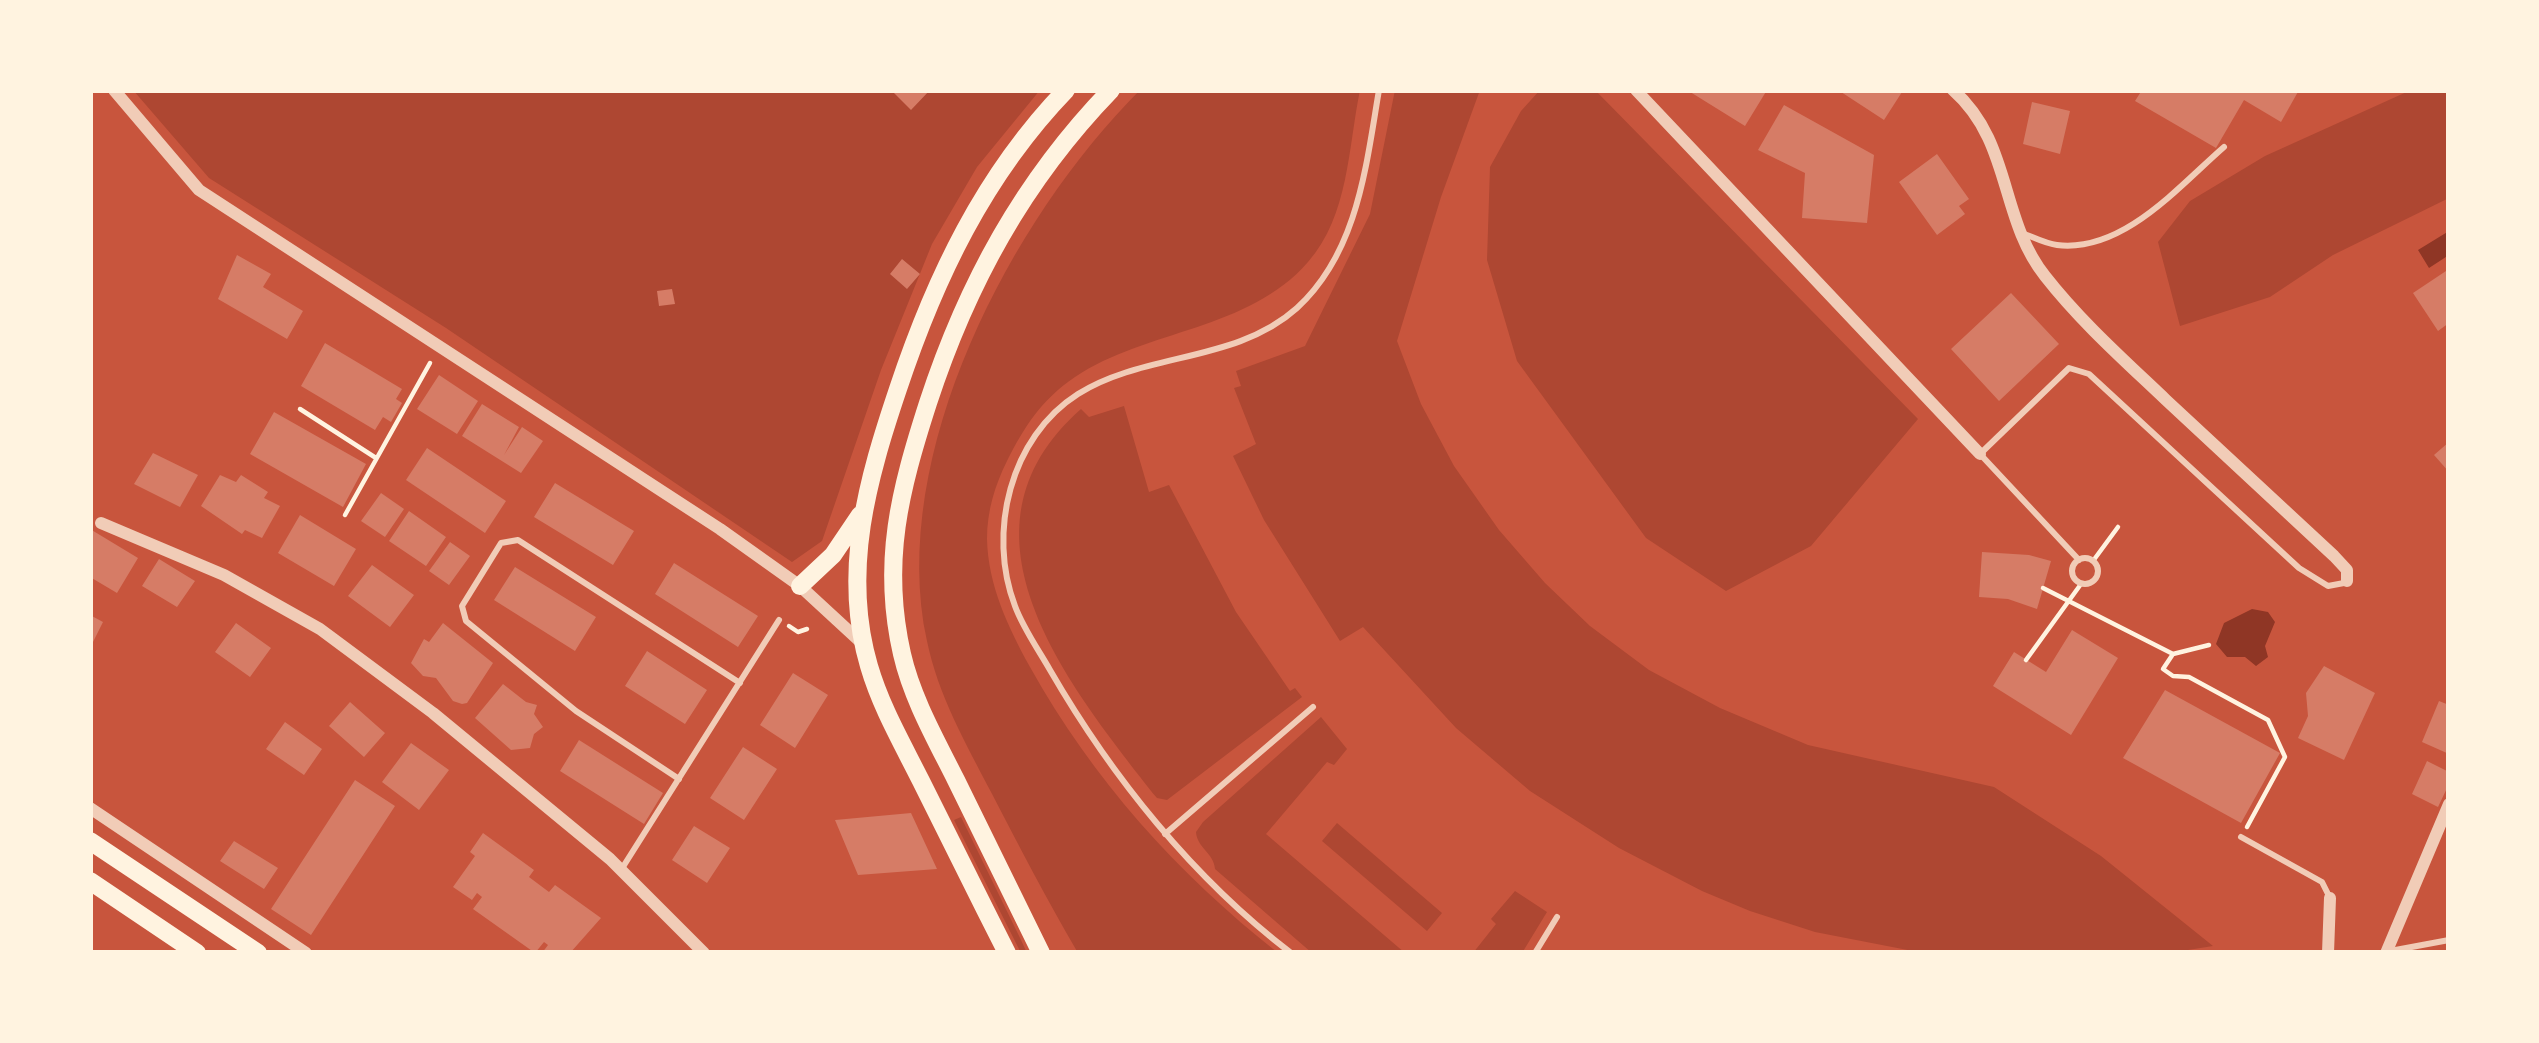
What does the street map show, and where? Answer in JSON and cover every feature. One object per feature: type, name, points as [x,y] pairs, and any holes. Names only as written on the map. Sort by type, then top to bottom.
[{"type":"main road","points":[[1007,953],[892,727],[864,645],[857,569],[873,464],[916,334],[951,254],[1016,148],[1066,90]]},
{"type":"main road","points":[[1041,953],[913,688],[898,632],[893,542],[904,476],[945,349],[977,276],[1042,170],[1111,90]]},
{"type":"main road","points":[[800,586],[833,555],[863,511]]},
{"type":"main road","points":[[90,841],[258,953]]},
{"type":"main road","points":[[90,881],[197,953]]},
{"type":"street","points":[[113,90],[199,190],[720,529],[800,586],[864,645]]},
{"type":"street","points":[[1636,90],[1980,454]]},
{"type":"street","points":[[1952,90],[1975,113],[1994,143],[2022,233],[2041,271],[2084,322],[2334,556],[2347,570],[2347,581]]},
{"type":"street","points":[[101,523],[224,575],[320,629],[433,713],[621,870],[704,953]]},
{"type":"street","points":[[2386,952],[2449,804]]},
{"type":"street","points":[[90,808],[306,953]]},
{"type":"street","points":[[2328,953],[2330,898]]},
{"type":"lane","points":[[1291,953],[1214,887],[1166,834],[1061,689],[1016,609],[1004,550],[1007,494],[1018,464],[1035,439],[1078,394],[1259,334],[1295,309],[1319,284],[1357,207],[1379,90]]},
{"type":"lane","points":[[2022,233],[2054,245],[2082,245],[2116,233],[2152,211],[2224,147]]},
{"type":"lane","points":[[2079,560],[2072,575],[2081,584],[2096,579],[2093,561],[2079,560],[1980,454],[2068,368],[2089,374],[2299,568],[2328,586],[2347,581]]},
{"type":"lane","points":[[679,779],[576,711],[466,621],[462,605],[501,543],[518,540],[740,682]]},
{"type":"lane","points":[[621,870],[779,620]]},
{"type":"lane","points":[[1166,834],[1312,707]]},
{"type":"lane","points":[[2241,837],[2322,882],[2330,898]]},
{"type":"lane","points":[[1535,953],[1557,917]]},
{"type":"lane","points":[[2386,952],[2449,940]]},
{"type":"path","points":[[345,515],[440,345]]},
{"type":"path","points":[[300,409],[376,458]]},
{"type":"path","points":[[2093,561],[2118,527]]},
{"type":"path","points":[[2026,660],[2081,584]]},
{"type":"path","points":[[2043,588],[2173,654],[2209,645]]},
{"type":"path","points":[[798,632],[807,628]]},
{"type":"path","points":[[2173,654],[2163,669],[2173,676],[2189,677],[2268,720],[2285,757],[2241,837]]},
{"type":"shaded area","points":[[133,90],[1040,90],[977,167],[932,244],[881,370],[822,541],[792,562],[446,328],[209,178]]},
{"type":"shaded area","points":[[1140,90],[1360,90],[1339,202],[1322,243],[1284,285],[1227,316],[1103,361],[1043,404],[999,479],[988,518],[988,556],[1014,637],[1081,748],[1172,857],[1278,953],[1078,953],[963,737],[938,681],[927,641],[919,569],[925,495],[943,419],[970,344],[1005,272],[1047,204],[1092,143]]},
{"type":"shaded area","points":[[1395,90],[1480,90],[1397,341],[1421,404],[1454,466],[1499,530],[1545,583],[1590,626],[1649,670],[1720,708],[1808,745],[1994,787],[2101,856],[2213,946],[2169,953],[1923,953],[1815,932],[1750,911],[1619,848],[1530,791],[1456,728],[1363,627],[1340,641],[1264,520],[1233,456],[1256,444],[1234,388],[1241,386],[1236,371],[1305,346],[1370,214]]},
{"type":"shaded area","points":[[1540,90],[1595,90],[1918,419],[1811,546],[1726,591],[1646,538],[1517,361],[1487,260],[1490,167],[1521,111]]},
{"type":"shaded area","points":[[2411,90],[2449,90],[2449,198],[2333,255],[2270,297],[2180,326],[2158,242],[2190,201],[2265,156]]},
{"type":"shaded area","points":[[2449,231],[2449,255],[2429,268],[2418,250]]},
{"type":"shaded area","points":[[1124,406],[1149,492],[1169,485],[1236,612],[1290,691],[1295,688],[1302,697],[1167,800],[1157,798],[1123,755],[1058,659],[1034,608],[1021,557],[1022,506],[1041,457],[1081,409],[1089,417]]},
{"type":"shaded area","points":[[2252,609],[2268,612],[2275,622],[2265,646],[2268,657],[2256,666],[2245,657],[2227,657],[2216,644],[2224,623]]},
{"type":"shaded area","points":[[1321,717],[1347,749],[1334,765],[1327,762],[1266,834],[1405,953],[1312,953],[1215,869],[1197,838],[1203,822]]},
{"type":"shaded area","points":[[961,817],[1027,953],[1021,953],[954,820]]},
{"type":"shaded area","points":[[1337,823],[1442,913],[1427,931],[1322,841]]},
{"type":"shaded area","points":[[1515,891],[1547,912],[1522,953],[1473,953],[1496,924],[1491,919]]},
{"type":"building","points":[[891,90],[930,90],[911,110]]},
{"type":"building","points":[[1687,90],[1767,90],[1745,126]]},
{"type":"building","points":[[1838,90],[1899,90],[1902,92],[1884,120]]},
{"type":"building","points":[[2142,90],[2299,90],[2281,122],[2244,100],[2216,148],[2135,101]]},
{"type":"building","points":[[2032,102],[2070,111],[2060,154],[2023,144]]},
{"type":"building","points":[[1784,105],[1874,155],[1867,223],[1802,218],[1805,173],[1758,150]]},
{"type":"building","points":[[1937,154],[1969,199],[1959,206],[1965,214],[1937,235],[1899,182]]},
{"type":"building","points":[[237,255],[271,274],[263,287],[303,311],[287,339],[218,299]]},
{"type":"building","points":[[902,259],[920,274],[907,289],[890,274]]},
{"type":"building","points":[[2449,269],[2449,323],[2438,331],[2413,293]]},
{"type":"building","points":[[672,289],[675,304],[659,306],[657,291]]},
{"type":"building","points":[[2011,293],[2059,344],[1999,401],[1951,349]]},
{"type":"building","points":[[325,343],[402,389],[396,399],[402,403],[391,422],[383,417],[375,430],[301,386]]},
{"type":"building","points":[[439,375],[478,401],[457,434],[417,409]]},
{"type":"building","points":[[482,404],[519,427],[504,455],[522,427],[543,441],[521,473],[462,436]]},
{"type":"building","points":[[274,412],[366,464],[343,507],[250,454]]},
{"type":"building","points":[[2449,442],[2449,472],[2434,455]]},
{"type":"building","points":[[427,448],[506,501],[485,533],[406,480]]},
{"type":"building","points":[[153,453],[198,475],[180,507],[134,484]]},
{"type":"building","points":[[220,475],[236,482],[241,475],[268,492],[264,498],[280,506],[262,538],[245,530],[242,534],[201,506]]},
{"type":"building","points":[[555,483],[634,531],[613,565],[534,517]]},
{"type":"building","points":[[381,493],[404,509],[385,537],[361,521]]},
{"type":"building","points":[[409,511],[446,537],[426,566],[389,541]]},
{"type":"building","points":[[300,515],[356,549],[334,586],[278,553]]},
{"type":"building","points":[[90,529],[138,558],[117,593],[90,577]]},
{"type":"building","points":[[450,542],[470,556],[449,585],[429,571]]},
{"type":"building","points":[[1982,552],[2051,561],[2037,609],[2008,599],[1979,597]]},
{"type":"building","points":[[159,559],[195,581],[177,607],[142,586]]},
{"type":"building","points":[[674,563],[758,616],[738,647],[655,594]]},
{"type":"building","points":[[372,565],[414,595],[390,627],[348,596]]},
{"type":"building","points":[[515,567],[596,617],[575,651],[494,600]]},
{"type":"building","points":[[90,615],[103,622],[90,648]]},
{"type":"building","points":[[236,623],[271,648],[250,677],[215,652]]},
{"type":"building","points":[[443,623],[493,663],[467,703],[453,701],[436,678],[423,676],[411,663],[424,639],[429,642]]},
{"type":"building","points":[[2072,630],[2118,658],[2071,735],[1993,686],[2014,652],[2046,672]]},
{"type":"building","points":[[647,651],[707,690],[685,724],[625,686]]},
{"type":"building","points":[[2324,666],[2375,693],[2344,760],[2298,738],[2308,716],[2306,693]]},
{"type":"building","points":[[793,673],[828,695],[795,748],[760,725]]},
{"type":"building","points":[[503,684],[537,705],[534,714],[543,727],[534,734],[530,748],[511,750],[475,718]]},
{"type":"building","points":[[2165,690],[2280,753],[2241,823],[2123,758]]},
{"type":"building","points":[[2439,701],[2449,705],[2449,754],[2422,742]]},
{"type":"building","points":[[350,702],[385,733],[364,757],[329,726]]},
{"type":"building","points":[[285,722],[322,749],[304,775],[266,749]]},
{"type":"building","points":[[579,740],[663,793],[644,824],[560,771]]},
{"type":"building","points":[[411,743],[449,770],[419,810],[382,782]]},
{"type":"building","points":[[743,747],[777,769],[744,820],[710,798]]},
{"type":"building","points":[[2427,761],[2449,772],[2438,807],[2412,794]]},
{"type":"building","points":[[355,780],[395,806],[311,935],[271,909]]},
{"type":"building","points":[[911,813],[937,869],[858,875],[835,820]]},
{"type":"building","points":[[694,826],[730,848],[707,883],[672,860]]},
{"type":"building","points":[[483,833],[534,870],[529,877],[549,892],[555,885],[601,918],[570,953],[542,953],[548,945],[544,942],[535,953],[473,909],[482,897],[477,893],[472,900],[453,887],[475,856],[470,852]]},
{"type":"building","points":[[234,841],[278,868],[264,889],[220,861]]}]
